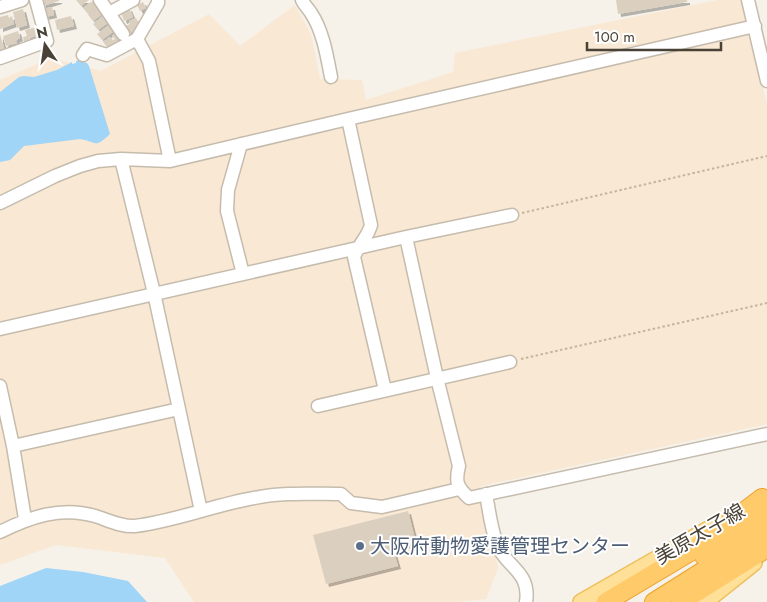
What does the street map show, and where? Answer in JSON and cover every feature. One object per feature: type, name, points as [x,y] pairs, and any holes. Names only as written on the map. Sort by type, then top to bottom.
[{"type":"highway","points":[[606,602],[695,549],[765,502]]},
{"type":"highway","points":[[630,602],[715,549],[765,502]]},
{"type":"highway","points":[[654,602],[724,558],[767,528]]},
{"type":"highway","points":[[681,602],[767,548]]},
{"type":"main road","name":"美原太子線","points":[[581,602],[765,502]]},
{"type":"main road","points":[[705,602],[767,553]]},
{"type":"street","points":[[0,7],[22,0]]},
{"type":"street","points":[[0,58],[47,42],[36,0]]},
{"type":"street","points":[[100,0],[123,34]]},
{"type":"street","points":[[110,13],[133,0]]},
{"type":"street","points":[[83,55],[87,50],[107,55],[137,39],[158,0]]},
{"type":"street","points":[[302,0],[316,23],[325,48],[331,77]]},
{"type":"street","points":[[748,0],[767,81]]},
{"type":"street","points":[[0,203],[55,176],[98,161],[170,161],[348,118],[755,26]]},
{"type":"street","points":[[137,39],[149,61],[170,161]]},
{"type":"street","points":[[348,118],[371,225],[369,232],[357,248],[354,257],[385,390]]},
{"type":"street","points":[[241,144],[228,190],[228,211],[243,274]]},
{"type":"street","points":[[121,160],[154,293],[201,511]]},
{"type":"street","points":[[0,329],[154,293],[512,215]]},
{"type":"street","points":[[406,237],[460,466],[457,477],[459,489],[469,498],[767,434]]},
{"type":"street","points":[[318,406],[510,362]]},
{"type":"street","points":[[0,386],[26,519]]},
{"type":"street","points":[[13,446],[179,409]]},
{"type":"street","points":[[0,532],[26,519],[48,513],[74,512],[132,526],[253,498],[277,495],[342,494],[350,503],[382,507],[459,489]]},
{"type":"street","points":[[486,494],[496,544],[524,581],[527,594],[526,602]]},
{"type":"path","points":[[512,215],[767,156]]},
{"type":"path","points":[[510,362],[767,303]]},
{"type":"shaded area","points":[[718,0],[743,0],[767,105],[767,424],[481,486],[498,568],[486,599],[455,602],[194,602],[165,558],[56,545],[0,565],[0,80],[51,58],[101,71],[209,14],[240,46],[295,5],[311,34],[320,79],[362,80],[366,100],[453,72],[455,53]]},
{"type":"water","points":[[82,59],[89,66],[110,134],[98,143],[80,139],[24,146],[10,160],[0,162],[0,92],[19,77],[34,77],[57,70],[72,62],[72,64],[76,63],[76,61]]},
{"type":"water","points":[[46,568],[83,572],[128,581],[147,602],[0,602],[0,586]]},
{"type":"building","points":[[42,0],[59,0],[59,1],[43,6]]},
{"type":"building","points":[[76,0],[89,0],[81,6]]},
{"type":"building","points":[[94,0],[99,6],[88,14],[83,8]]},
{"type":"building","points":[[616,0],[687,0],[687,2],[618,14]]},
{"type":"building","points":[[143,2],[146,8],[140,11],[137,5]]},
{"type":"building","points":[[100,6],[105,12],[93,21],[88,15]]},
{"type":"building","points":[[52,7],[54,15],[45,17],[43,9]]},
{"type":"building","points":[[129,8],[133,17],[124,21],[121,12]]},
{"type":"building","points":[[23,9],[27,25],[17,28],[13,12]]},
{"type":"building","points":[[8,15],[9,18],[12,16],[14,24],[0,29],[0,17]]},
{"type":"building","points":[[104,15],[109,22],[98,30],[93,24]]},
{"type":"building","points":[[71,16],[74,26],[57,30],[55,20]]},
{"type":"building","points":[[136,18],[140,25],[138,29],[129,33],[125,26],[130,24],[129,21]]},
{"type":"building","points":[[109,25],[114,31],[102,40],[97,34]]},
{"type":"building","points":[[37,27],[40,35],[29,38],[31,43],[25,45],[23,37],[27,36],[25,30]]},
{"type":"building","points":[[18,31],[20,38],[16,40],[17,43],[6,46],[3,36]]},
{"type":"building","points":[[116,33],[120,38],[117,40],[119,43],[113,47],[111,45],[107,47],[103,42],[110,37],[113,40],[115,39],[112,36]]},
{"type":"building","points":[[0,34],[5,51],[0,52]]},
{"type":"building","name":"大阪府動物愛護管理センター","points":[[408,511],[416,543],[393,549],[398,566],[326,584],[313,535]]},
{"type":"place","name":"大阪府動物愛護管理センター","points":[[360,546]]}]
